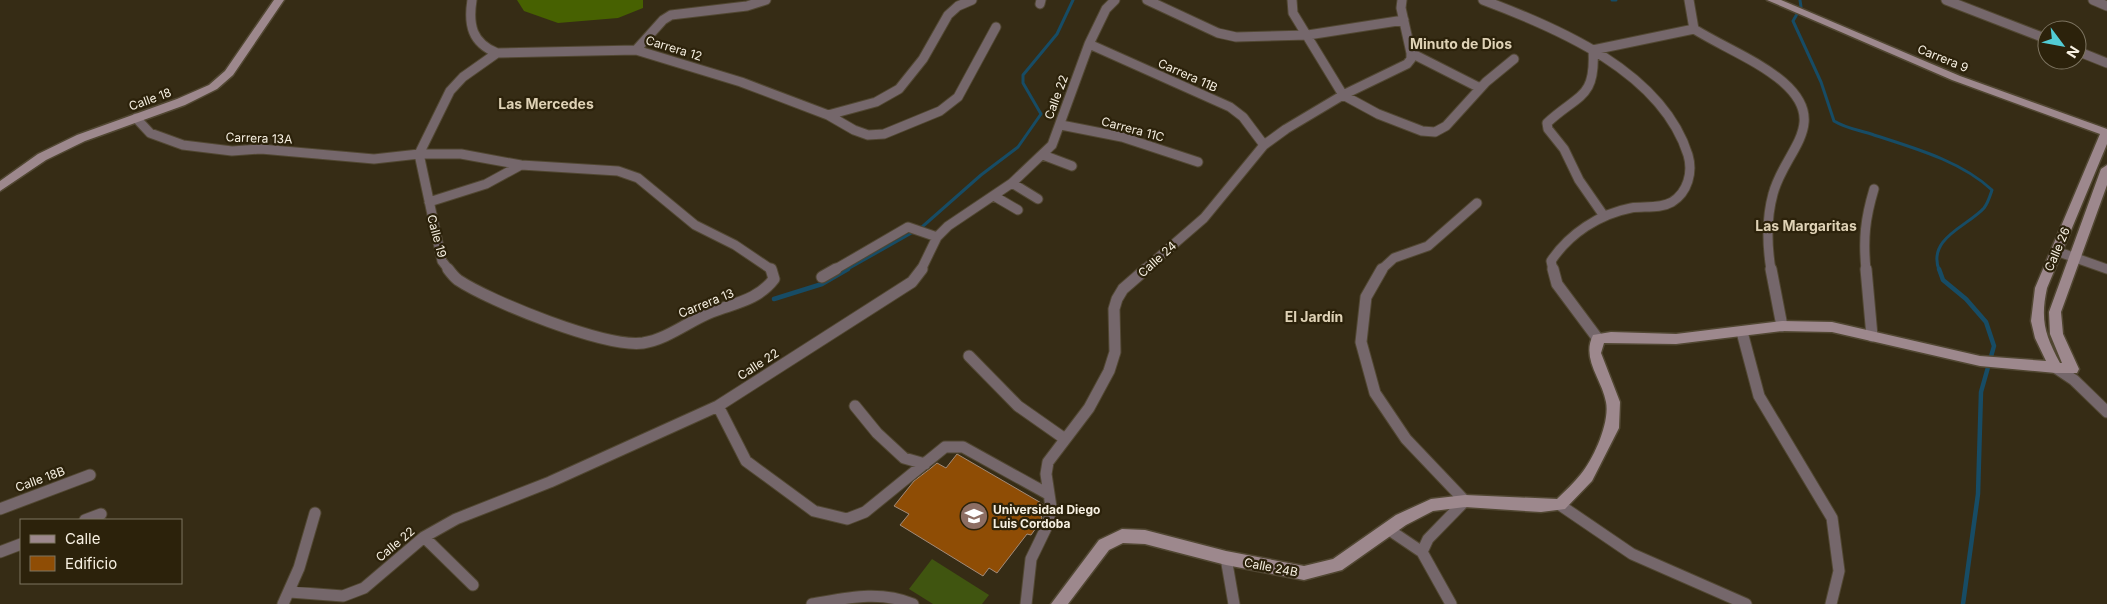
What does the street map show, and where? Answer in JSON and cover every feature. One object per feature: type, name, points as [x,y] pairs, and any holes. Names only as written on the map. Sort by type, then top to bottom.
[{"type":"street","name":"Calle 18","points":[[0,187],[42,158],[74,142],[181,102],[213,87],[229,73],[279,0]]},
{"type":"street","points":[[472,0],[468,19],[475,39],[489,50],[498,53]]},
{"type":"street","points":[[636,50],[671,15],[747,6],[766,0]]},
{"type":"street","points":[[828,116],[873,103],[892,94],[905,84],[948,15],[958,6],[972,0]]},
{"type":"street","name":"Calle 22","points":[[290,592],[343,596],[364,588],[424,537],[456,519],[550,482],[718,406],[912,282],[921,271],[937,237],[948,226],[1012,183],[1052,145],[1089,44],[1106,9],[1115,0]]},
{"type":"street","points":[[1147,0],[1218,33],[1236,37],[1308,35],[1404,20]]},
{"type":"street","points":[[1292,0],[1293,13],[1343,95],[1404,126],[1429,132],[1441,130],[1480,88],[1514,59]]},
{"type":"street","points":[[1402,0],[1401,8],[1411,53],[1450,70],[1480,88]]},
{"type":"street","points":[[1484,0],[1546,24],[1593,50],[1645,89],[1672,119],[1690,161],[1691,176],[1678,196],[1671,202],[1630,208],[1604,216],[1558,248],[1551,261],[1557,284],[1598,339],[1595,353],[1613,402],[1612,428],[1587,477],[1560,504],[1632,554],[1746,604]]},
{"type":"street","points":[[1689,0],[1694,29],[1710,41],[1786,83],[1804,106],[1806,122],[1804,132],[1773,192],[1769,211],[1770,266],[1782,326]]},
{"type":"street","name":"Carrera 9","points":[[1772,0],[1956,78],[2107,133]]},
{"type":"street","points":[[2093,0],[2107,6]]},
{"type":"street","points":[[1951,1],[2037,36]]},
{"type":"street","name":"Carrera 12","points":[[498,53],[636,50],[741,82],[828,116],[868,135],[884,134],[940,111],[958,97],[996,27]]},
{"type":"street","points":[[1593,50],[1694,29]]},
{"type":"street","name":"Carrera 11B","points":[[1089,44],[1230,107],[1243,117],[1264,145]]},
{"type":"street","points":[[1593,50],[1596,72],[1588,90],[1582,97],[1553,117],[1547,126],[1564,150],[1580,180],[1604,216]]},
{"type":"street","points":[[419,154],[450,90],[463,77],[498,53]]},
{"type":"street","name":"Calle 24","points":[[1026,604],[1031,559],[1048,524],[1052,507],[1048,494],[1046,474],[1048,462],[1064,438],[1089,408],[1109,372],[1115,352],[1114,309],[1117,299],[1123,290],[1204,218],[1264,145],[1286,129],[1343,95],[1402,67],[1411,59],[1411,53]]},
{"type":"street","points":[[2087,55],[2107,63]]},
{"type":"street","name":"Carrera 13A","points":[[136,118],[150,133],[183,145],[232,151],[260,149],[374,159],[419,154],[461,154],[521,165],[618,171],[638,178],[695,225],[735,245],[771,268],[774,279]]},
{"type":"street","name":"Carrera 11C","points":[[1060,125],[1122,137],[1198,162]]},
{"type":"street","name":"Calle 26","points":[[2056,368],[2036,328],[2035,316],[2041,288],[2107,133]]},
{"type":"street","name":"Calle 19","points":[[419,154],[442,261],[456,279],[472,288],[590,336],[626,343],[642,343]]},
{"type":"street","points":[[1043,155],[1072,166]]},
{"type":"street","points":[[429,202],[486,184],[521,165]]},
{"type":"street","name":"Calle 26","points":[[2073,375],[2056,337],[2054,327],[2058,304],[2107,169]]},
{"type":"street","points":[[1012,183],[1038,200]]},
{"type":"street","points":[[1872,336],[1863,243],[1865,220],[1874,189]]},
{"type":"street","points":[[994,196],[1018,210]]},
{"type":"street","points":[[1422,552],[1428,539],[1465,502],[1406,440],[1375,393],[1360,342],[1366,297],[1379,272],[1394,258],[1428,246],[1455,220],[1477,204]]},
{"type":"street","points":[[2072,213],[2089,219]]},
{"type":"street","points":[[822,277],[908,227],[916,228],[937,237]]},
{"type":"street","points":[[2056,251],[2107,269]]},
{"type":"street","name":"Carrera 13","points":[[642,343],[702,316],[757,296],[770,287],[774,279]]},
{"type":"street","points":[[1598,339],[1610,337],[1676,339],[1782,326],[1832,328],[1980,361],[2056,368],[2073,375],[2107,412]]},
{"type":"street","points":[[1742,332],[1759,396],[1769,416],[1814,485],[1832,518],[1839,571],[1831,604]]},
{"type":"street","points":[[970,356],[1018,406],[1064,438]]},
{"type":"street","points":[[718,406],[746,461],[814,511],[847,519],[865,512],[945,447],[963,447],[1048,494]]},
{"type":"street","points":[[855,406],[877,434],[904,458],[924,464]]},
{"type":"street","name":"Calle 18B","points":[[0,509],[90,475]]},
{"type":"street","name":"Calle 24B","points":[[1059,604],[1104,545],[1122,536],[1145,537],[1226,558],[1304,573],[1337,565],[1388,529],[1431,506],[1465,502],[1541,506],[1560,504]]},
{"type":"street","points":[[282,604],[290,592],[299,568],[315,513]]},
{"type":"street","points":[[88,519],[101,514]]},
{"type":"street","points":[[1388,529],[1422,552],[1451,604]]},
{"type":"street","points":[[424,537],[473,585]]},
{"type":"street","points":[[0,552],[19,545]]},
{"type":"street","points":[[1226,558],[1234,604]]},
{"type":"street","points":[[812,604],[872,596],[897,596],[913,604]]},
{"type":"green space","points":[[517,0],[643,0],[643,8],[618,18],[558,23],[524,11]]},
{"type":"green space","points":[[932,559],[989,595],[982,604],[933,604],[909,589]]},
{"type":"building","name":"Universidad Diego Luis Cordoba","points":[[957,454],[1043,504],[1037,513],[1042,517],[1041,521],[1031,535],[1027,534],[997,573],[989,568],[983,576],[900,525],[909,514],[894,506],[914,481],[937,463],[946,468]]},
{"type":"waterway","points":[[922,227],[981,175],[1018,147],[1041,114],[1023,83],[1023,75],[1057,34],[1073,0]]},
{"type":"waterway","points":[[1800,0],[1801,7],[1793,21],[1821,82],[1834,121],[1849,128],[1905,145],[1952,163],[1980,180],[1992,190],[1984,208],[1944,241],[1939,249],[1937,259],[1939,270]]},
{"type":"waterway","points":[[846,270],[915,231]]},
{"type":"waterway","points":[[774,299],[822,284],[848,269]]},
{"type":"waterway","points":[[1939,269],[1943,280],[1966,299],[1986,322],[1994,346],[1981,392],[1978,494],[1963,604]]},
{"type":"place","name":"Universidad Diego Luis Cordoba","points":[[974,516]]},
{"type":"district","name":"Minuto de Dios","points":[[1461,43]]},
{"type":"district","name":"Las Mercedes","points":[[546,103]]},
{"type":"district","name":"Las Margaritas","points":[[1806,225]]},
{"type":"district","name":"El Jardín","points":[[1314,316]]}]
